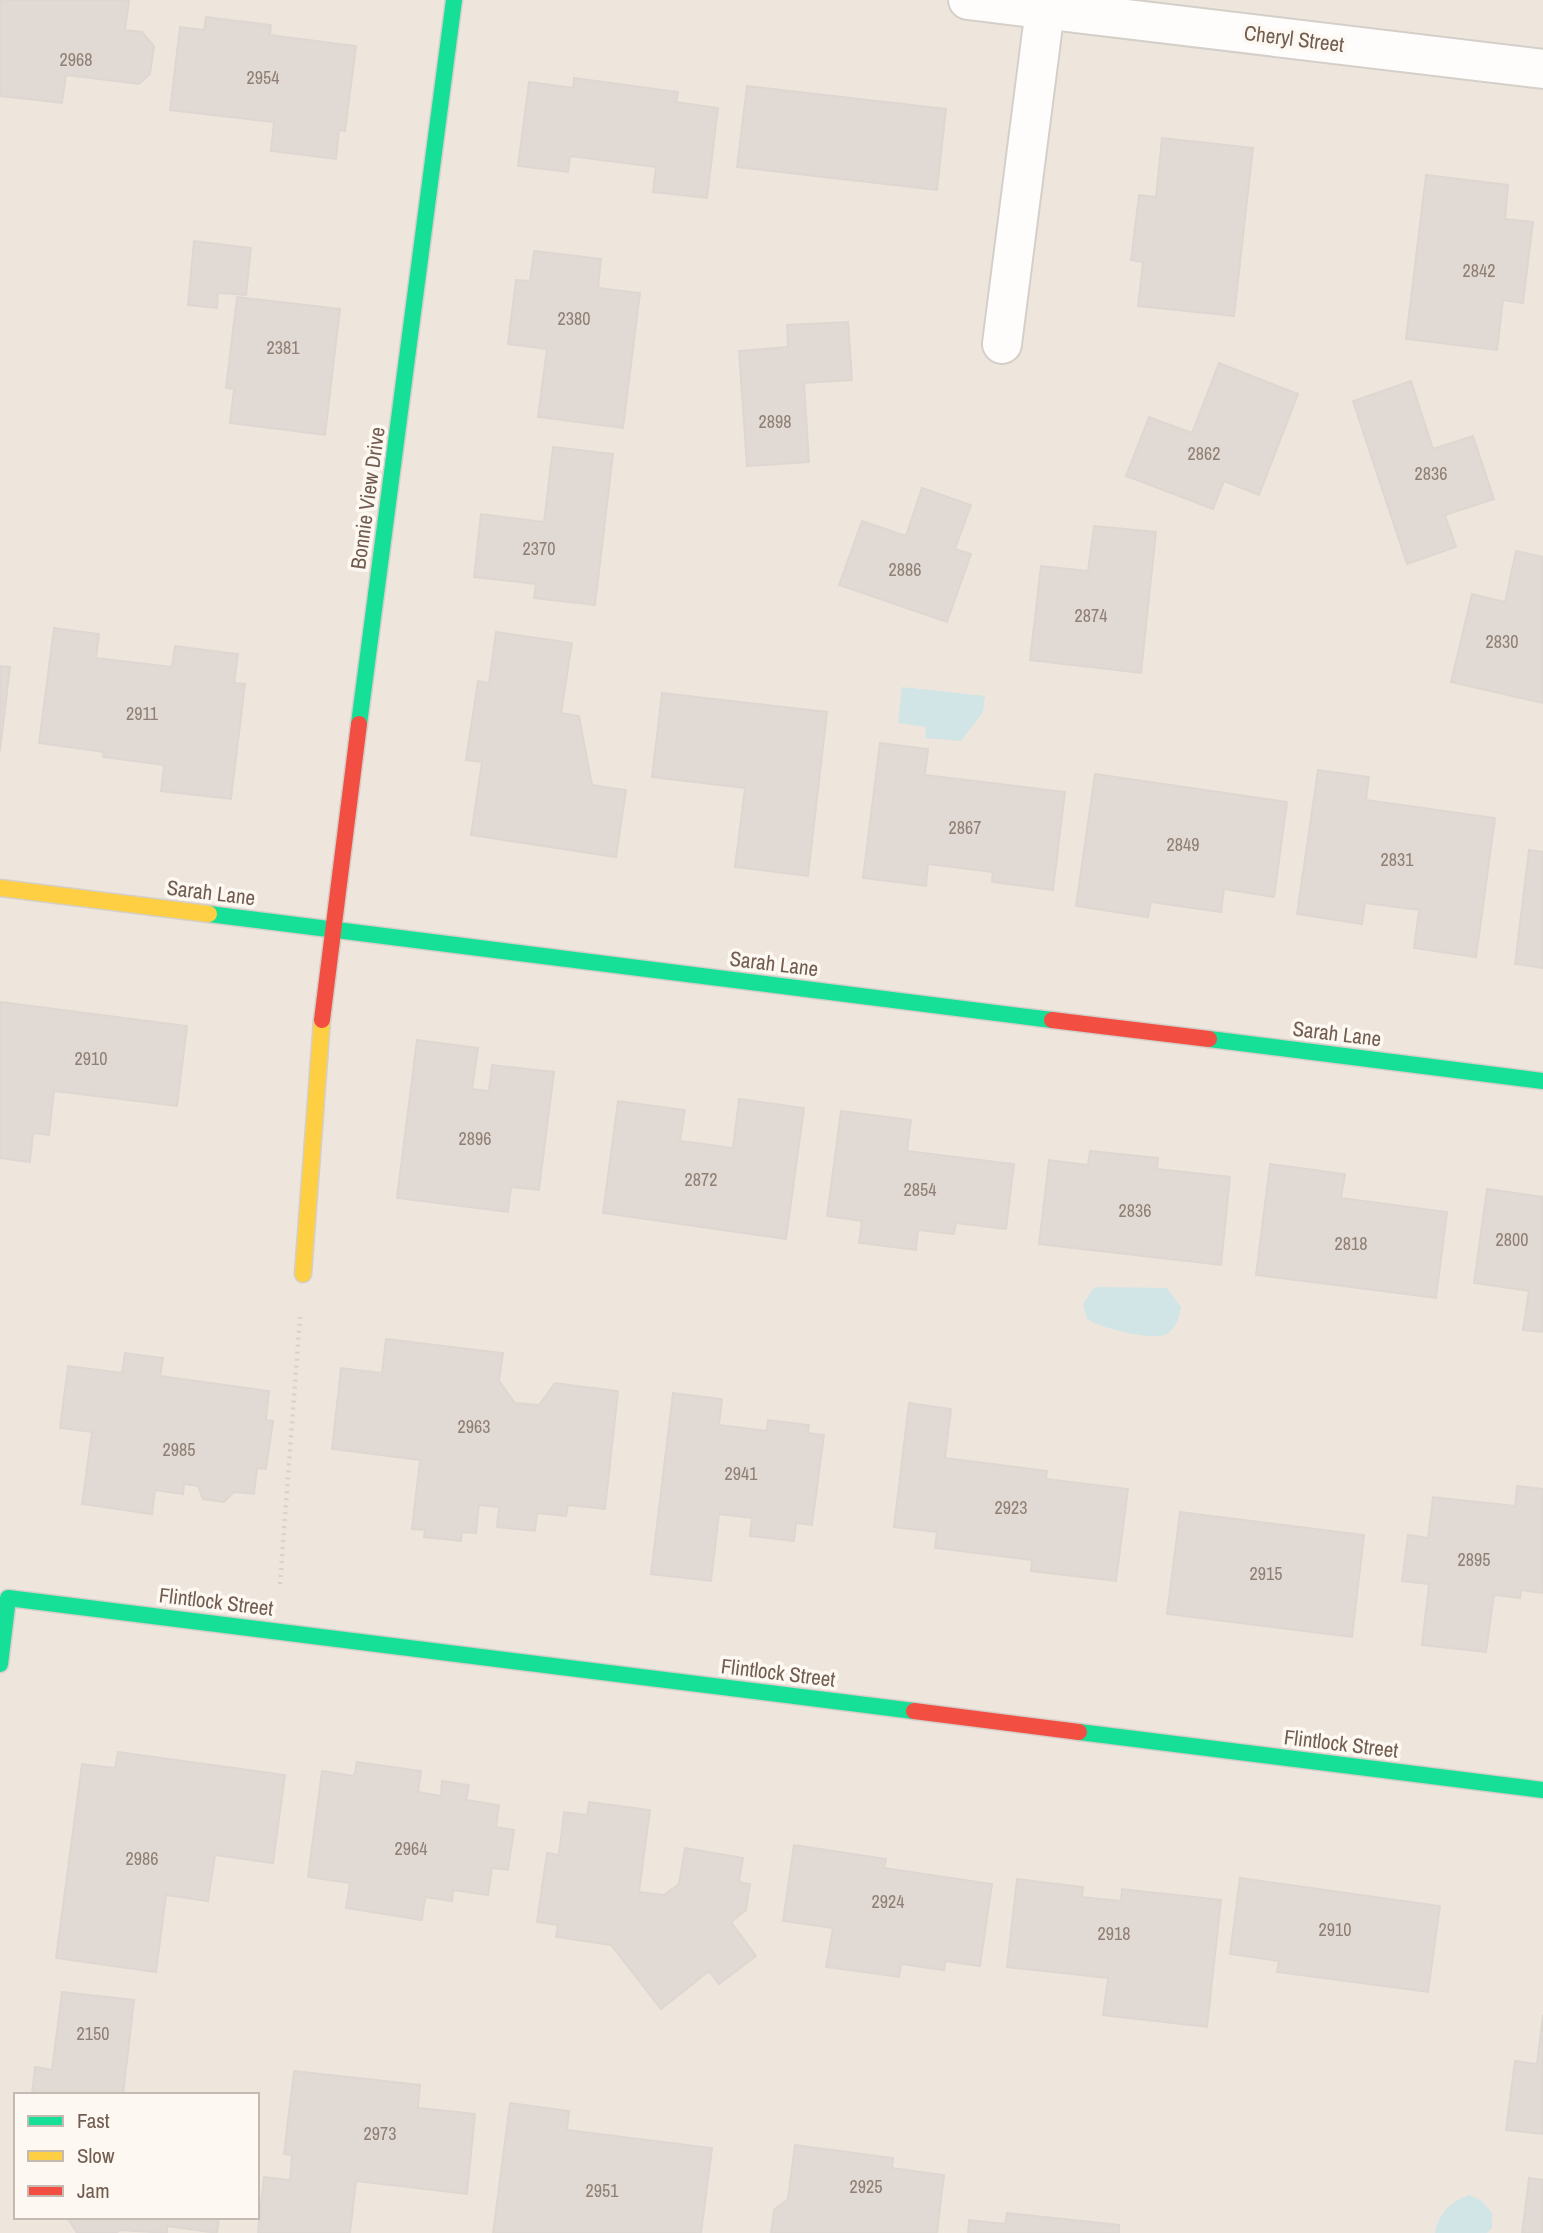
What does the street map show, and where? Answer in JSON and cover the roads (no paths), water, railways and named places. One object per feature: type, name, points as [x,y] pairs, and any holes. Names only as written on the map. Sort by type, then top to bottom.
[{"type":"street","name":"Bonnie View Drive","points":[[303,1274],[323,1001],[454,0]]},
{"type":"street","name":"Cheryl Street","points":[[968,0],[1543,69]]},
{"type":"street","points":[[1002,344],[1045,9]]},
{"type":"street","name":"Sarah Lane","points":[[0,888],[1543,1081]]},
{"type":"street","name":"Flintlock Street","points":[[0,1664],[8,1598],[1543,1790]]}]
